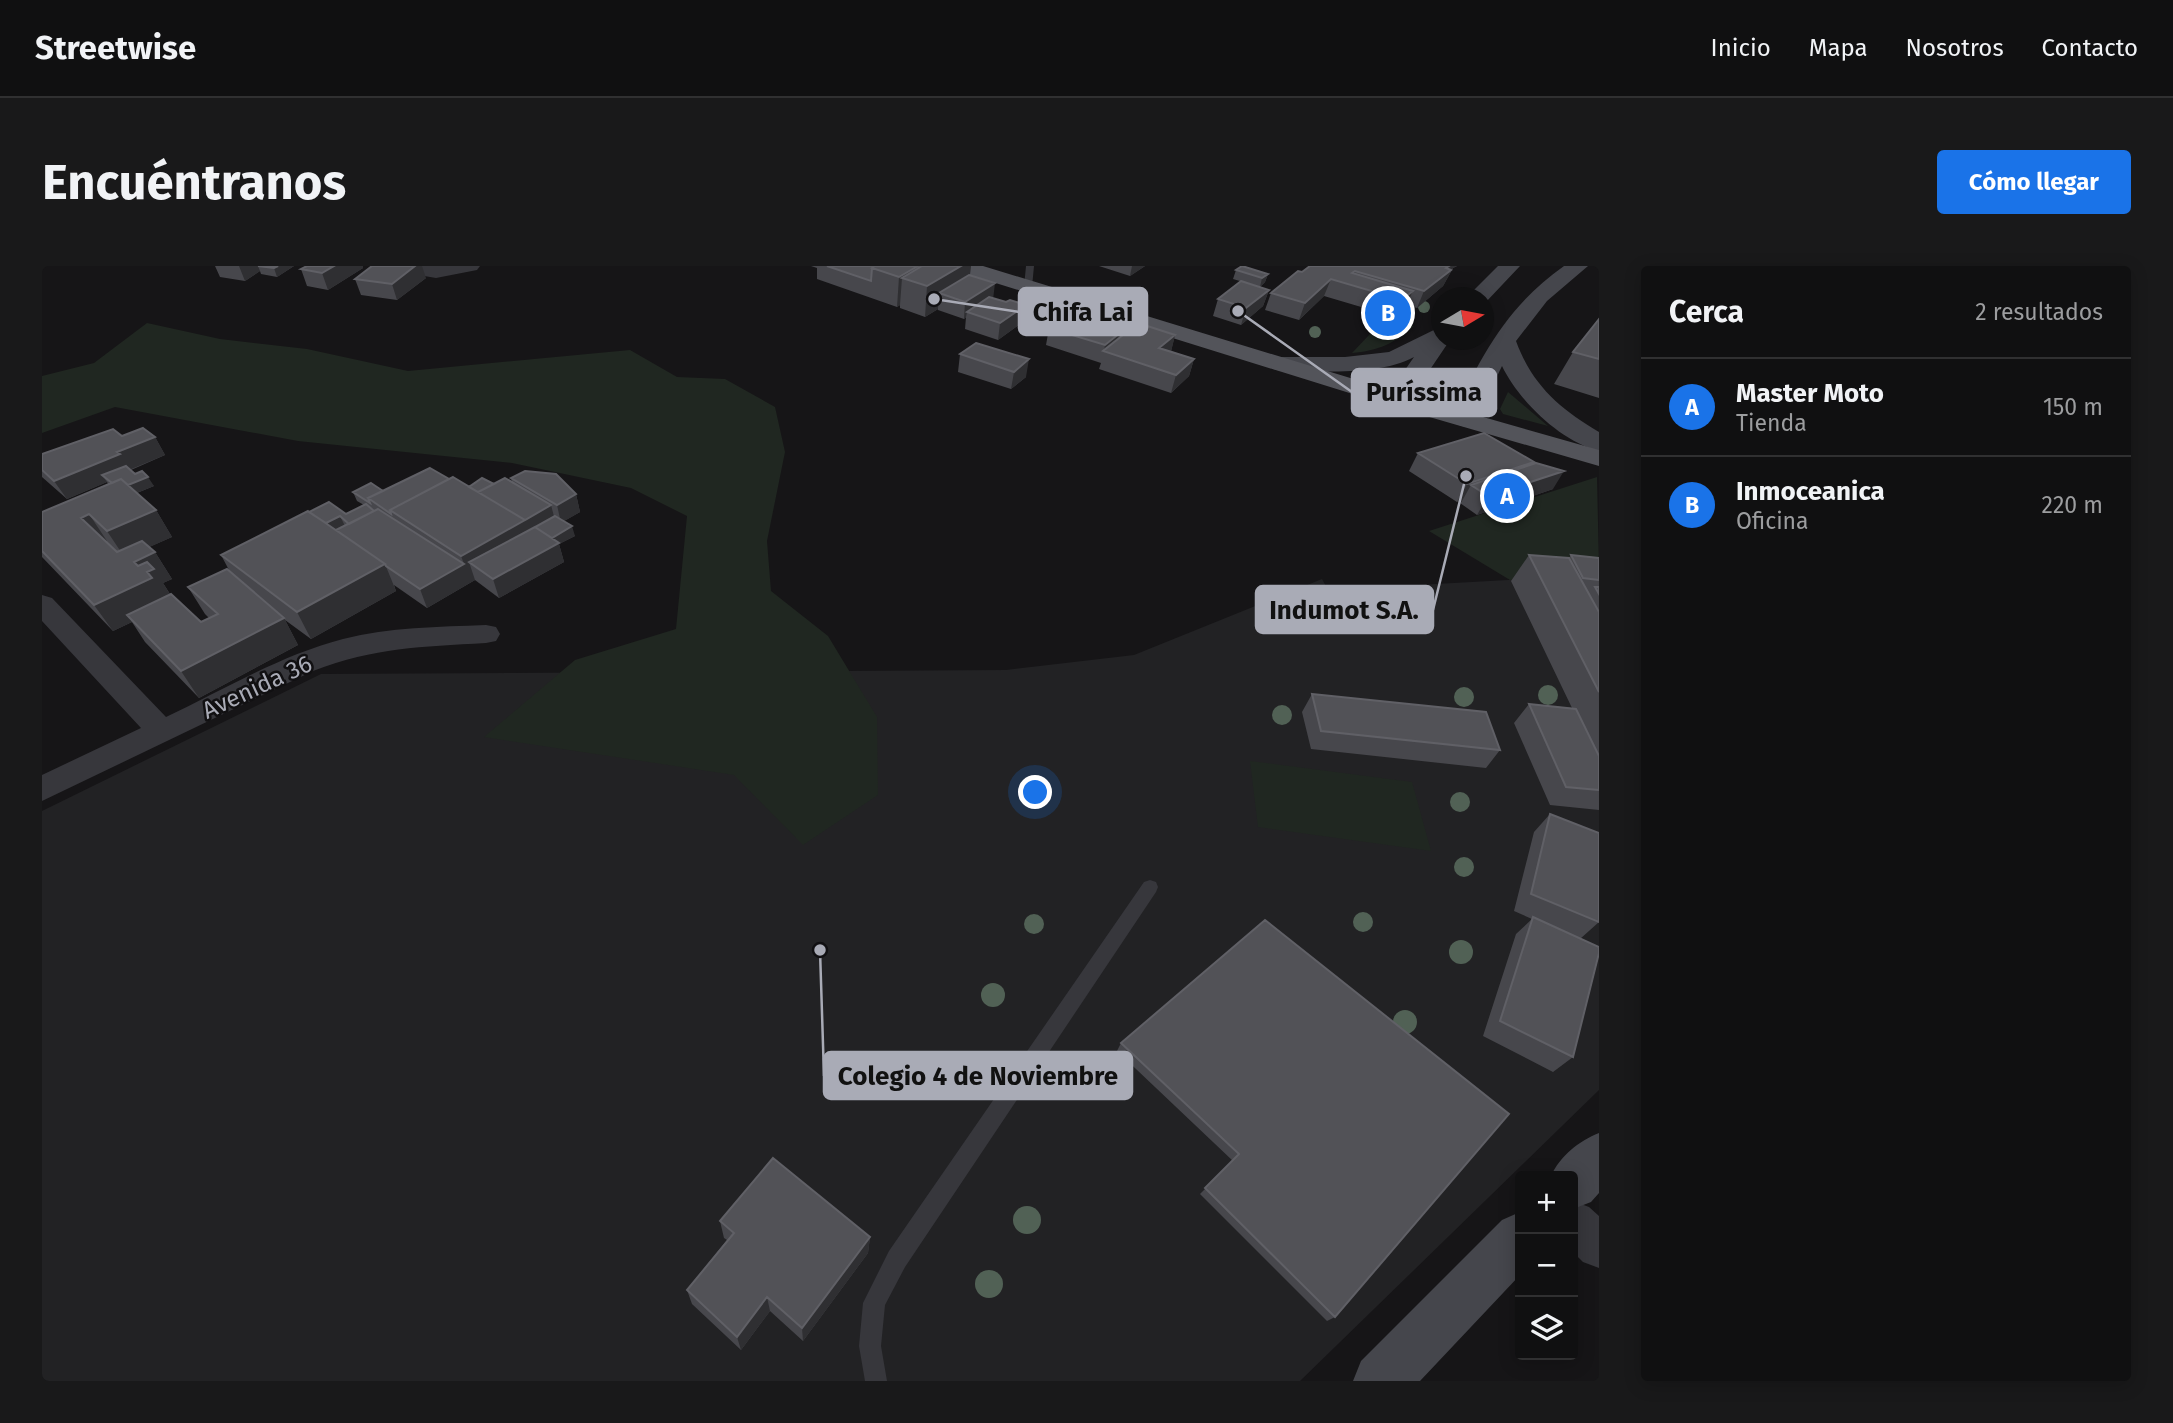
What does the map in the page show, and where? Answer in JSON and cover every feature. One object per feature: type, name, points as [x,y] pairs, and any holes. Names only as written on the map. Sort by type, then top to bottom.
[{"type":"main road","points":[[961,266],[1029,276],[1281,365],[1599,458]]},
{"type":"main road","points":[[1488,287],[1510,266]]},
{"type":"main road","points":[[1465,419],[1503,339],[1523,314],[1560,277],[1578,266]]},
{"type":"main road","points":[[1281,365],[1345,364],[1395,358],[1431,339]]},
{"type":"main road","points":[[1503,339],[1512,367],[1523,385],[1542,404],[1599,443]]},
{"type":"main road","points":[[1397,400],[1431,349]]},
{"type":"main road","points":[[1578,1179],[1599,1157]]},
{"type":"main road","points":[[1381,1381],[1515,1243]]},
{"type":"street","points":[[395,266],[436,273],[471,266]]},
{"type":"street","points":[[42,604],[162,731]]},
{"type":"street","name":"Avenida 36","points":[[42,789],[303,664],[346,648],[391,639],[486,634]]},
{"type":"street","points":[[1578,1227],[1599,1246]]},
{"type":"lane","points":[[876,1381],[870,1346],[874,1303],[897,1259],[1150,887]]},
{"type":"shaded area","points":[[1386,317],[1414,326],[1386,345],[1352,353]]},
{"type":"shaded area","points":[[147,323],[220,339],[307,349],[408,371],[630,350],[677,377],[725,379],[775,407],[785,452],[767,541],[771,591],[828,636],[877,717],[878,795],[803,845],[734,775],[484,737],[575,660],[676,629],[687,516],[631,488],[512,463],[298,441],[115,407],[42,433],[42,376],[94,363]]},
{"type":"shaded area","points":[[1508,392],[1548,426],[1503,414],[1500,409]]},
{"type":"shaded area","points":[[1597,477],[1599,567],[1563,577],[1510,580],[1429,531]]},
{"type":"shaded area","points":[[1599,567],[1599,1090],[1300,1381],[42,1381],[42,811],[321,674],[1006,670],[1134,655],[1322,579],[1328,590],[1563,577]]},
{"type":"shaded area","points":[[1250,761],[1412,782],[1431,851],[1258,827]]},
{"type":"building","points":[[307,266],[334,266],[322,273],[301,269]]},
{"type":"building","points":[[372,266],[415,266],[392,284],[355,279]]},
{"type":"building","points":[[827,266],[875,266],[872,268],[871,281]]},
{"type":"building","points":[[918,266],[899,277],[872,268]]},
{"type":"building","points":[[922,266],[961,266],[927,286],[902,278]]},
{"type":"building","points":[[1242,266],[1268,274],[1262,278],[1236,270]]},
{"type":"building","points":[[1310,266],[1449,266],[1446,268],[1451,270],[1424,291],[1355,271],[1352,273],[1413,291],[1402,300],[1331,279],[1305,303],[1271,293],[1298,271],[1302,272]]},
{"type":"building","points":[[969,275],[995,283],[965,302],[939,293]]},
{"type":"building","points":[[1241,281],[1269,290],[1246,308],[1218,299]]},
{"type":"building","points":[[989,297],[1026,305],[1000,323],[967,312]]},
{"type":"building","points":[[1080,304],[1135,321],[1105,345],[1049,328]]},
{"type":"building","points":[[1599,319],[1599,359],[1573,352]]},
{"type":"building","points":[[1138,323],[1175,335],[1159,348],[1194,359],[1176,375],[1103,351]]},
{"type":"building","points":[[976,343],[1029,359],[1014,372],[960,354]]},
{"type":"building","points":[[143,428],[155,437],[117,452],[120,454],[54,481],[42,470],[42,454],[113,429],[122,436]]},
{"type":"building","points":[[1484,433],[1534,462],[1467,484],[1418,453]]},
{"type":"building","points":[[1536,463],[1564,471],[1488,496],[1471,485]]},
{"type":"building","points":[[126,466],[135,474],[142,471],[148,477],[128,485],[121,479],[112,483],[102,475]]},
{"type":"building","points":[[430,468],[449,479],[390,510],[391,514],[368,498]]},
{"type":"building","points":[[525,471],[556,474],[576,494],[557,505],[511,478]]},
{"type":"building","points":[[453,477],[525,520],[461,556],[390,510]]},
{"type":"building","points":[[482,478],[494,484],[478,492],[469,487]]},
{"type":"building","points":[[505,478],[551,505],[525,520],[478,492]]},
{"type":"building","points":[[121,479],[156,510],[107,531],[89,514],[81,518],[117,552],[142,541],[155,552],[134,562],[138,566],[147,562],[154,569],[147,572],[152,578],[94,605],[42,551],[42,512]]},
{"type":"building","points":[[371,483],[383,491],[368,498],[370,503],[353,492]]},
{"type":"building","points":[[329,502],[346,514],[366,504],[374,511],[349,524],[340,516],[326,523],[309,512]]},
{"type":"building","points":[[378,509],[464,564],[420,589],[336,530]]},
{"type":"building","points":[[308,511],[385,564],[297,612],[221,555]]},
{"type":"building","points":[[555,516],[572,526],[552,538],[535,527]]},
{"type":"building","points":[[535,527],[559,543],[493,579],[469,562]]},
{"type":"building","points":[[1529,555],[1569,558],[1599,612],[1599,692]]},
{"type":"building","points":[[1571,555],[1599,558],[1599,580],[1583,578]]},
{"type":"building","points":[[227,569],[284,618],[181,671],[127,615],[171,594],[201,622],[218,614],[188,587]]},
{"type":"building","points":[[1312,694],[1486,712],[1500,750],[1321,731]]},
{"type":"building","points":[[1529,704],[1576,709],[1599,756],[1599,790],[1566,787]]},
{"type":"building","points":[[1550,814],[1599,833],[1599,922],[1531,894]]},
{"type":"building","points":[[1533,917],[1599,947],[1573,1057],[1500,1021]]},
{"type":"building","points":[[1265,920],[1509,1114],[1335,1317],[1205,1188],[1239,1154],[1121,1043]]},
{"type":"building","points":[[773,1158],[870,1237],[802,1328],[767,1297],[737,1337],[687,1290],[734,1233],[720,1221]]},
{"type":"place","name":"Chifa Lai","points":[[934,299]]},
{"type":"place","name":"Puríssima","points":[[1238,311]]},
{"type":"place","name":"Inmoceanica","points":[[1388,313]]},
{"type":"place","name":"Indumot S.A.","points":[[1466,476]]},
{"type":"place","name":"Master Moto","points":[[1507,496]]},
{"type":"place","name":"Colegio 4 de Noviembre","points":[[820,950]]}]
